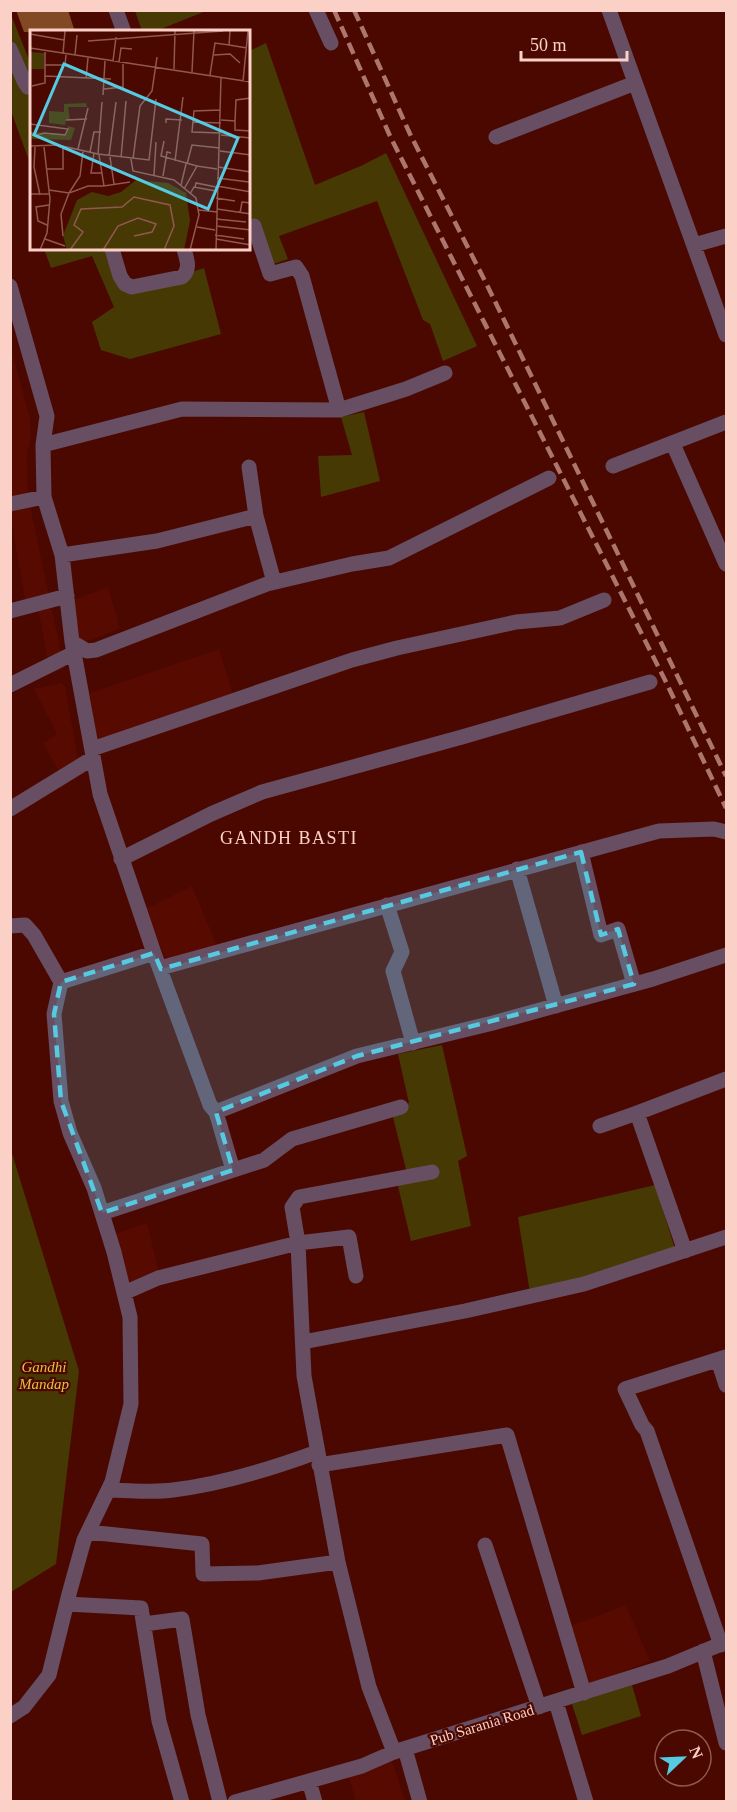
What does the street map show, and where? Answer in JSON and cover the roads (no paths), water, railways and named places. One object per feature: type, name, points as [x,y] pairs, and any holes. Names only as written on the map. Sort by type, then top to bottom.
[{"type":"street","points":[[116,10],[123,30]]},
{"type":"street","points":[[316,10],[331,43]]},
{"type":"street","points":[[609,10],[726,335]]},
{"type":"street","points":[[10,49],[24,81],[30,87]]},
{"type":"street","points":[[496,137],[635,83]]},
{"type":"street","points":[[254,226],[270,274],[296,267],[302,276],[339,410]]},
{"type":"street","points":[[694,245],[726,236]]},
{"type":"street","points":[[112,250],[120,276],[125,284],[132,287],[182,277],[187,273],[188,265],[184,250]]},
{"type":"street","points":[[12,296],[47,416],[43,444],[44,497],[62,555],[73,647],[100,794],[157,961],[210,1105],[216,1112],[233,1170]]},
{"type":"street","points":[[43,444],[182,409],[339,410],[406,389],[445,373]]},
{"type":"street","points":[[613,466],[726,422]]},
{"type":"street","points":[[673,444],[726,564]]},
{"type":"street","points":[[249,467],[256,516],[274,582]]},
{"type":"street","points":[[10,685],[73,647],[87,651],[96,650],[274,582],[389,558],[549,478]]},
{"type":"street","points":[[10,504],[44,497]]},
{"type":"street","points":[[62,555],[157,541],[256,516]]},
{"type":"street","points":[[10,611],[67,596]]},
{"type":"street","points":[[10,809],[92,754],[352,660],[516,622],[560,618],[604,600]]},
{"type":"street","points":[[121,859],[211,814],[262,792],[650,682]]},
{"type":"street","points":[[61,982],[387,905],[659,831],[714,829],[726,832]]},
{"type":"street","points":[[581,852],[601,935],[618,929],[634,984]]},
{"type":"street","points":[[517,869],[556,1006]]},
{"type":"street","points":[[387,905],[402,952],[393,970],[413,1043]]},
{"type":"street","points":[[10,926],[25,925],[30,930],[61,982],[54,1014],[61,1101],[70,1133],[94,1188],[102,1213],[130,1317],[131,1404],[112,1482],[88,1532],[67,1604],[50,1675],[24,1707],[10,1716]]},
{"type":"street","points":[[216,1112],[357,1056],[556,1006],[726,955]]},
{"type":"street","points":[[600,1126],[726,1079]]},
{"type":"street","points":[[102,1213],[264,1160],[292,1139],[401,1107]]},
{"type":"street","points":[[638,1113],[685,1251]]},
{"type":"street","points":[[420,1802],[400,1750],[369,1687],[338,1562],[304,1376],[298,1243],[292,1207],[299,1197],[432,1172]]},
{"type":"street","points":[[124,1293],[158,1278],[298,1243],[349,1237],[356,1276]]},
{"type":"street","points":[[303,1342],[465,1311],[584,1284],[726,1237]]},
{"type":"street","points":[[723,1643],[647,1431],[625,1389],[722,1359],[726,1385]]},
{"type":"street","points":[[108,1490],[171,1491],[318,1458],[507,1435],[584,1693]]},
{"type":"street","points":[[88,1532],[202,1544],[203,1574],[258,1573],[338,1562]]},
{"type":"street","points":[[485,1545],[539,1707]]},
{"type":"street","points":[[67,1604],[141,1608],[159,1721],[182,1802]]},
{"type":"street","points":[[144,1624],[182,1619],[198,1715],[220,1802]]},
{"type":"street","name":"Pub Sarania Road","points":[[235,1802],[362,1766],[400,1750],[668,1666],[723,1643]]},
{"type":"street","points":[[703,1652],[726,1743]]},
{"type":"street","points":[[556,1702],[585,1802]]},
{"type":"street","points":[[309,1781],[315,1802]]},
{"type":"railway","points":[[334,10],[390,136],[665,680],[726,808]]},
{"type":"railway","points":[[354,10],[410,134],[487,285],[726,776]]},
{"type":"district","name":"GANDH BASTI","points":[[289,838]]},
{"type":"park label","name":"Gandhi Mandap","points":[[44,1376]]}]
